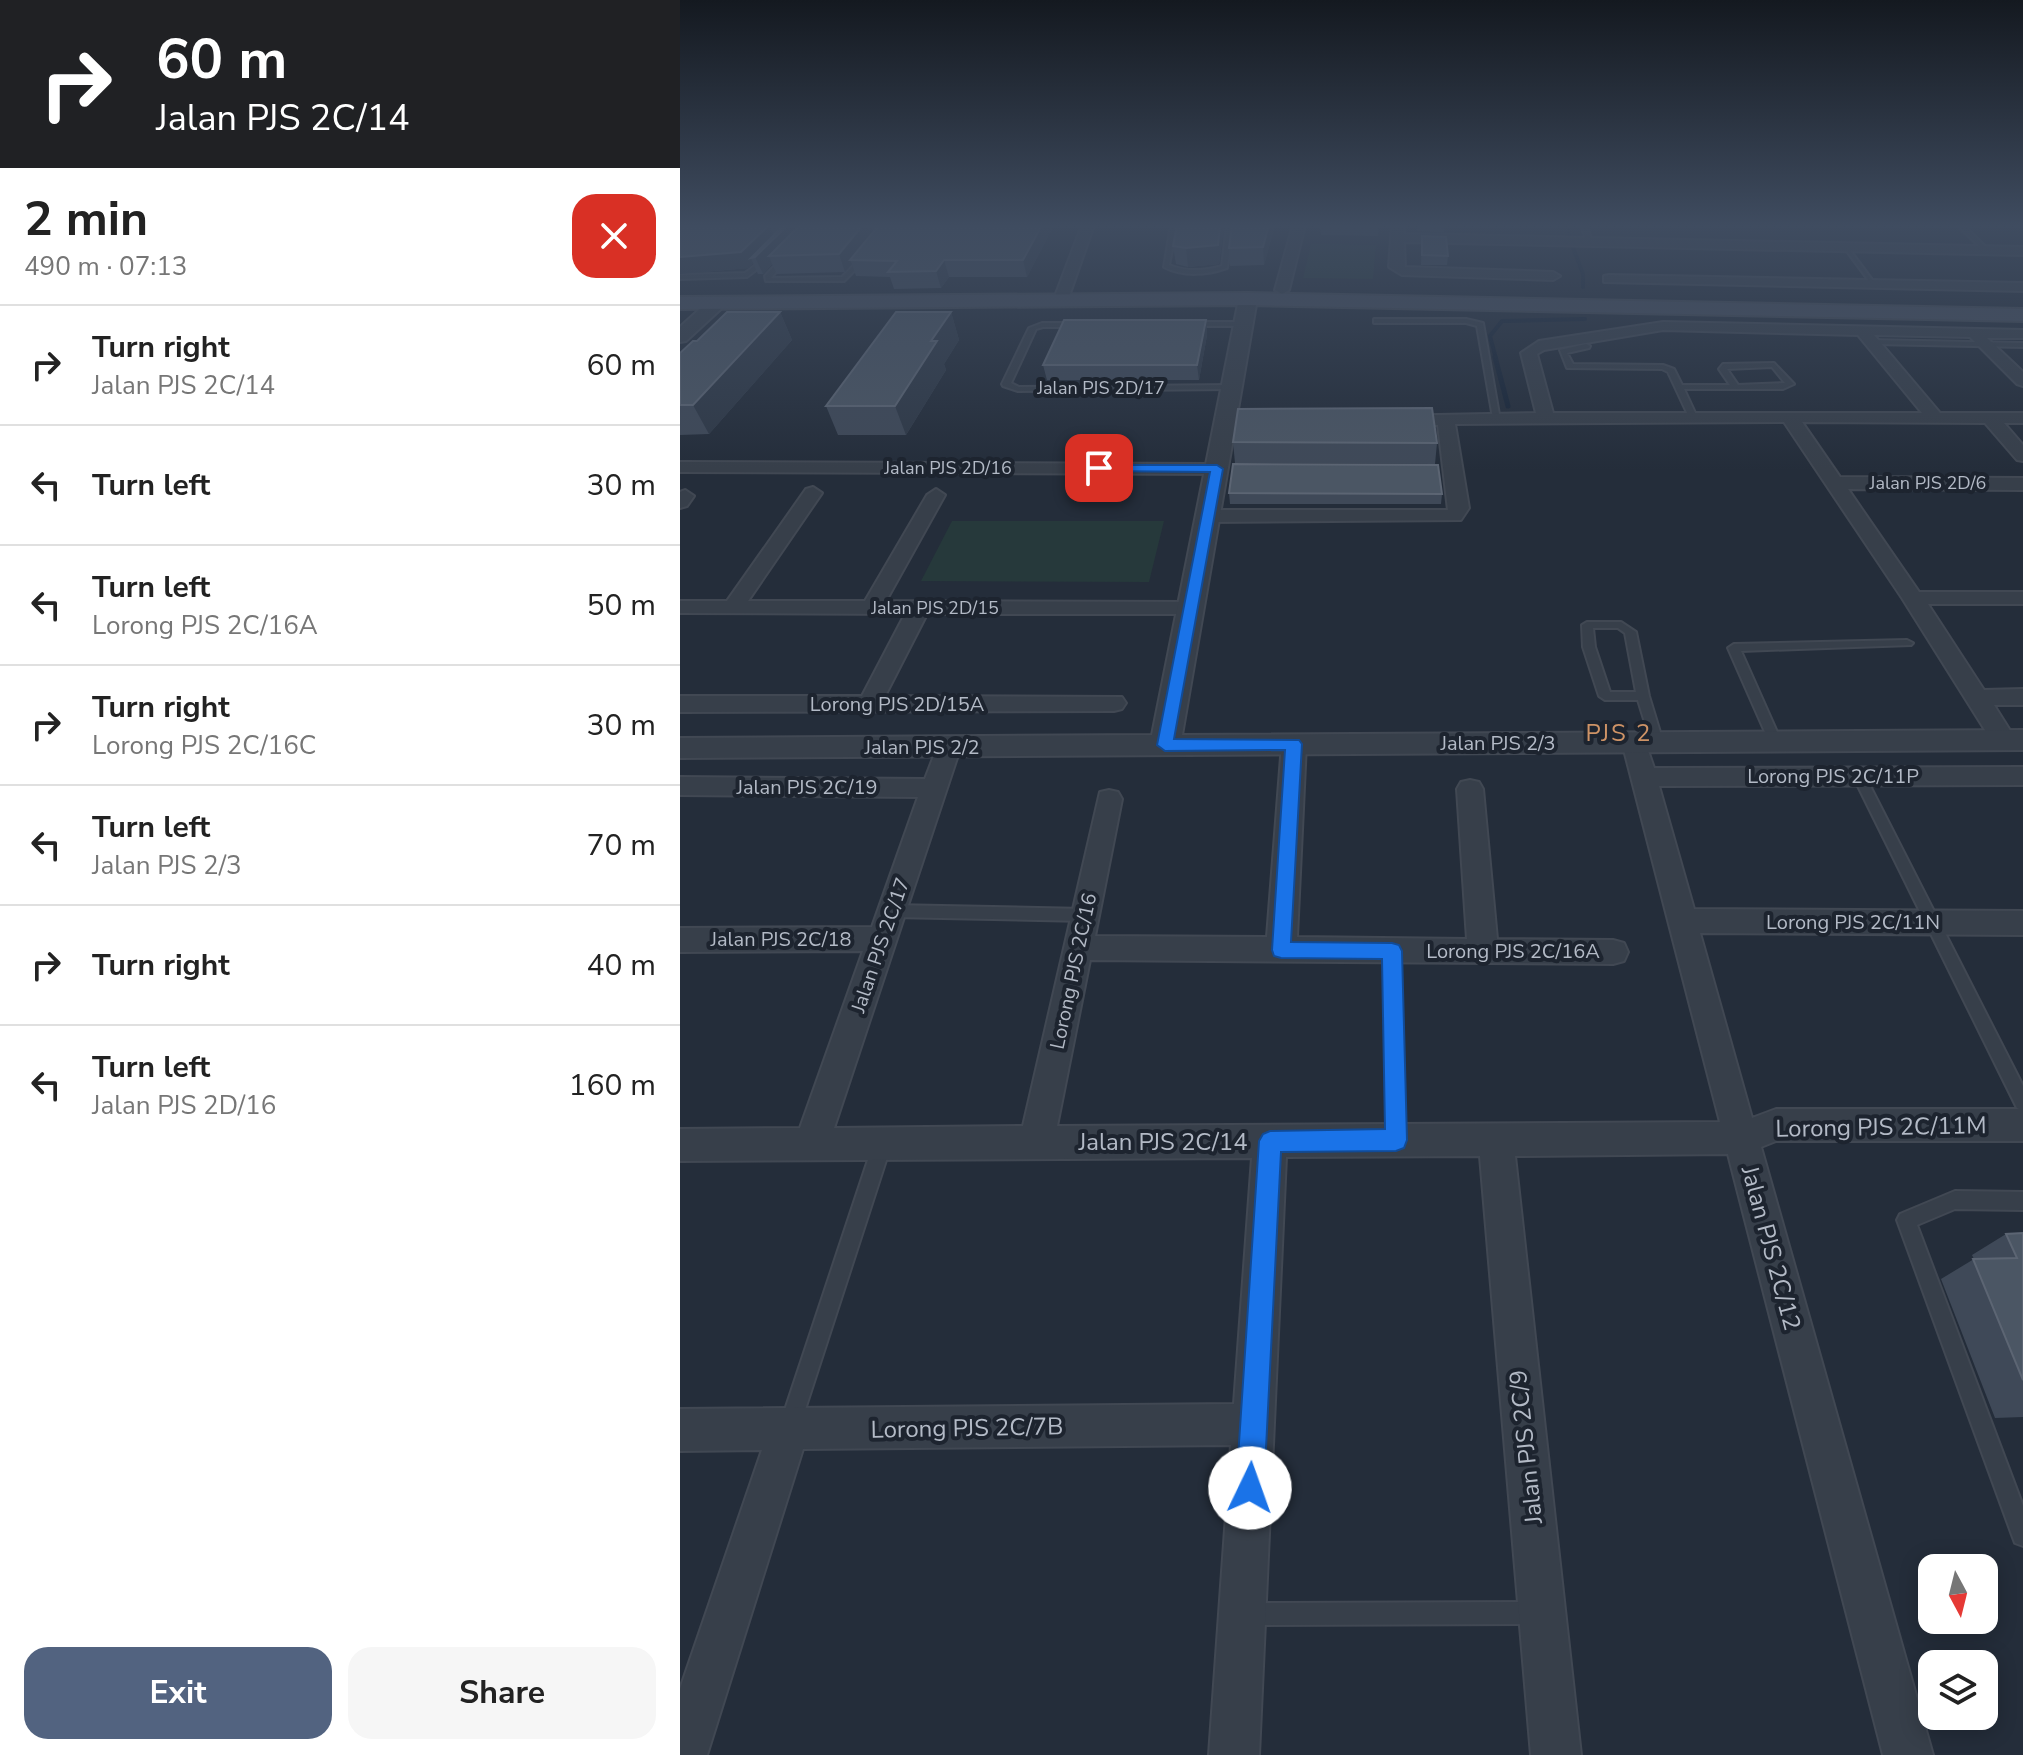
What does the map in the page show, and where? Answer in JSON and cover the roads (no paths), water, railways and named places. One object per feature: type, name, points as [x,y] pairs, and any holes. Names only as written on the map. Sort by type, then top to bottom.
[{"type":"main road","points":[[1232,307],[1246,312],[1257,307]]},
{"type":"main road","points":[[1958,307],[2023,315]]},
{"type":"street","points":[[680,337],[713,307]]},
{"type":"street","points":[[1165,745],[1208,516],[1225,469],[1233,422],[1232,387],[1246,312]]},
{"type":"street","points":[[1545,417],[1529,353],[1539,346],[1663,326],[1980,339],[2023,334]]},
{"type":"street","points":[[1868,336],[1936,419]]},
{"type":"street","points":[[1980,339],[2023,381]]},
{"type":"street","points":[[1372,420],[1545,417],[2023,418]]},
{"type":"street","points":[[1790,418],[1977,698],[2014,740]]},
{"type":"street","points":[[1208,516],[1454,516],[1459,508],[1447,470],[1446,419]]},
{"type":"street","points":[[1991,419],[2023,456]]},
{"type":"street","name":"Jalan PJS 2D/16","points":[[680,467],[1225,469]]},
{"type":"street","name":"Jalan PJS 2D/6","points":[[1833,483],[2023,484]]},
{"type":"street","points":[[733,607],[813,493]]},
{"type":"street","points":[[872,607],[936,495]]},
{"type":"street","points":[[1913,598],[2023,598]]},
{"type":"street","name":"Jalan PJS 2D/15","points":[[680,607],[1191,608]]},
{"type":"street","points":[[869,704],[919,608]]},
{"type":"street","points":[[1977,698],[2023,697]]},
{"type":"street","name":"Lorong PJS 2D/15A","points":[[680,704],[1114,703]]},
{"type":"street","name":"Jalan PJS 2/3","points":[[1165,745],[2014,740]]},
{"type":"street","name":"Jalan PJS 2C/12","points":[[1646,742],[1643,777],[1908,1755]]},
{"type":"street","points":[[1281,950],[1294,744]]},
{"type":"street","name":"Jalan PJS 2/2","points":[[680,748],[1165,745]]},
{"type":"street","name":"Jalan PJS 2C/17","points":[[811,1144],[949,746]]},
{"type":"street","name":"Lorong PJS 2C/11P","points":[[1643,777],[2023,776]]},
{"type":"street","name":"Jalan PJS 2C/19","points":[[680,786],[935,788]]},
{"type":"street","points":[[1470,789],[1483,951]]},
{"type":"street","name":"Lorong PJS 2C/16","points":[[1036,1143],[1109,799]]},
{"type":"street","name":"Lorong PJS 2C/11N","points":[[1683,921],[2023,923]]},
{"type":"street","name":"Jalan PJS 2C/18","points":[[680,940],[887,925]]},
{"type":"street","name":"Lorong PJS 2C/16A","points":[[1077,948],[1613,952]]},
{"type":"street","name":"Lorong PJS 2C/11M","points":[[1741,1138],[1776,1125],[2023,1125]]},
{"type":"street","name":"Jalan PJS 2C/14","points":[[680,1145],[1741,1138]]},
{"type":"street","name":"Jalan PJS 2C/9","points":[[1496,1140],[1556,1755]]},
{"type":"street","points":[[1234,1755],[1270,1141]]},
{"type":"street","name":"Lorong PJS 2C/7B","points":[[680,1430],[1253,1424]]},
{"type":"street","points":[[682,1755],[789,1430]]},
{"type":"lane","points":[[1182,324],[1246,312]]},
{"type":"lane","points":[[1377,321],[1466,321],[1480,325],[1497,418]]},
{"type":"lane","name":"Jalan PJS 2D/17","points":[[1087,325],[1042,325],[1033,328],[1006,384],[1018,389],[1232,387]]},
{"type":"lane","points":[[1980,339],[2023,345]]},
{"type":"lane","points":[[1586,346],[1563,352],[1566,363],[1570,366],[1663,367],[1671,371],[1693,417]]},
{"type":"lane","points":[[1679,387],[1736,387],[1783,387],[1790,384],[1774,365],[1726,366],[1723,369],[1736,387]]},
{"type":"lane","points":[[1643,696],[1605,696],[1589,647],[1587,625],[1627,626],[1633,638],[1643,696],[1646,742]]},
{"type":"lane","points":[[1775,741],[1734,648],[1907,643]]},
{"type":"lane","points":[[1859,776],[2023,1103]]},
{"type":"lane","points":[[887,925],[1085,915]]},
{"type":"lane","points":[[1392,951],[1396,1140]]},
{"type":"lane","points":[[789,1430],[882,1144]]},
{"type":"lane","points":[[2022,1529],[1906,1220],[1955,1200],[2023,1201]]},
{"type":"lane","points":[[1242,1614],[1542,1613]]},
{"type":"waterway","points":[[1496,359],[1490,336],[1502,321],[1585,319]]},
{"type":"waterway","points":[[1495,357],[1508,406]]},
{"type":"district","name":"PJS 2","points":[[1619,733]]}]
